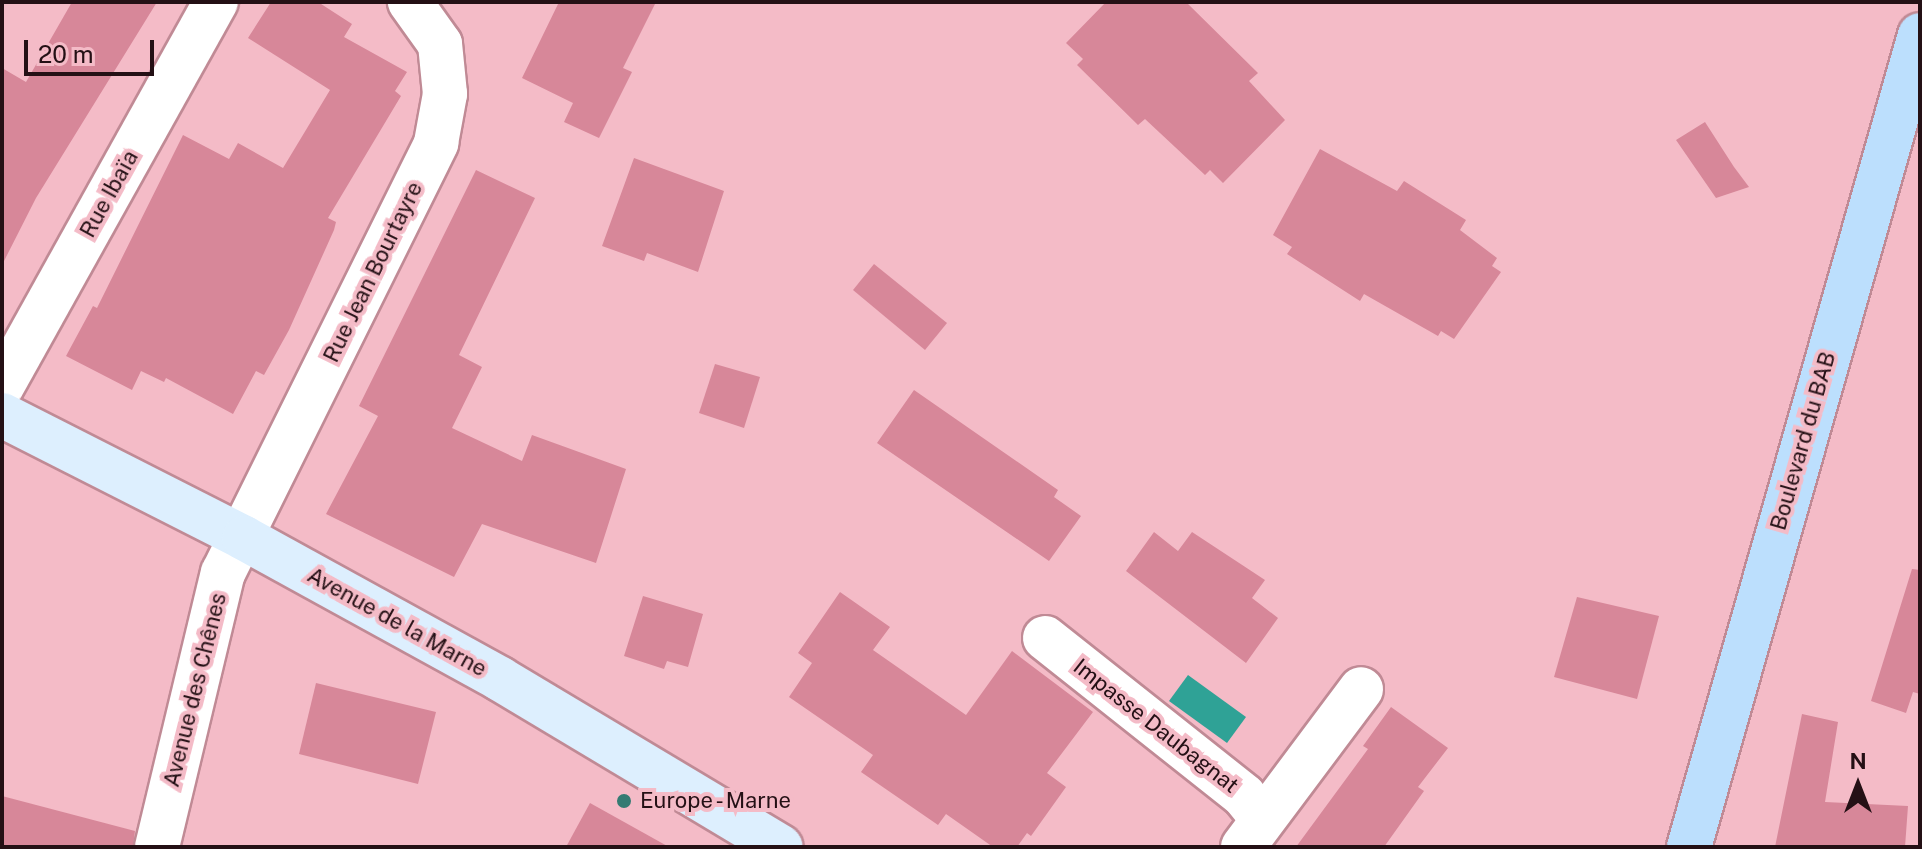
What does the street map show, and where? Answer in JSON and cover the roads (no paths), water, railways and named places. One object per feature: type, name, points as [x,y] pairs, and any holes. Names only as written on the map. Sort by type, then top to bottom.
[{"type":"main road","name":"Boulevard du BAB","points":[[1689,847],[1920,35]]},
{"type":"main road","name":"Avenue de la Marne","points":[[2,415],[244,538],[500,679],[781,847]]},
{"type":"street","name":"Rue Ibaïa","points":[[2,386],[216,2]]},
{"type":"street","name":"Rue Jean Bourtayre","points":[[244,538],[436,143],[445,94],[440,44],[410,2]]},
{"type":"street","name":"Avenue des Chênes","points":[[157,847],[223,573],[244,538]]},
{"type":"street","name":"Impasse Daubagnat","points":[[1045,638],[1244,796],[1252,832]]},
{"type":"street","points":[[1252,832],[1361,689]]},
{"type":"place","name":"Europe - Marne","points":[[624,801]]}]
